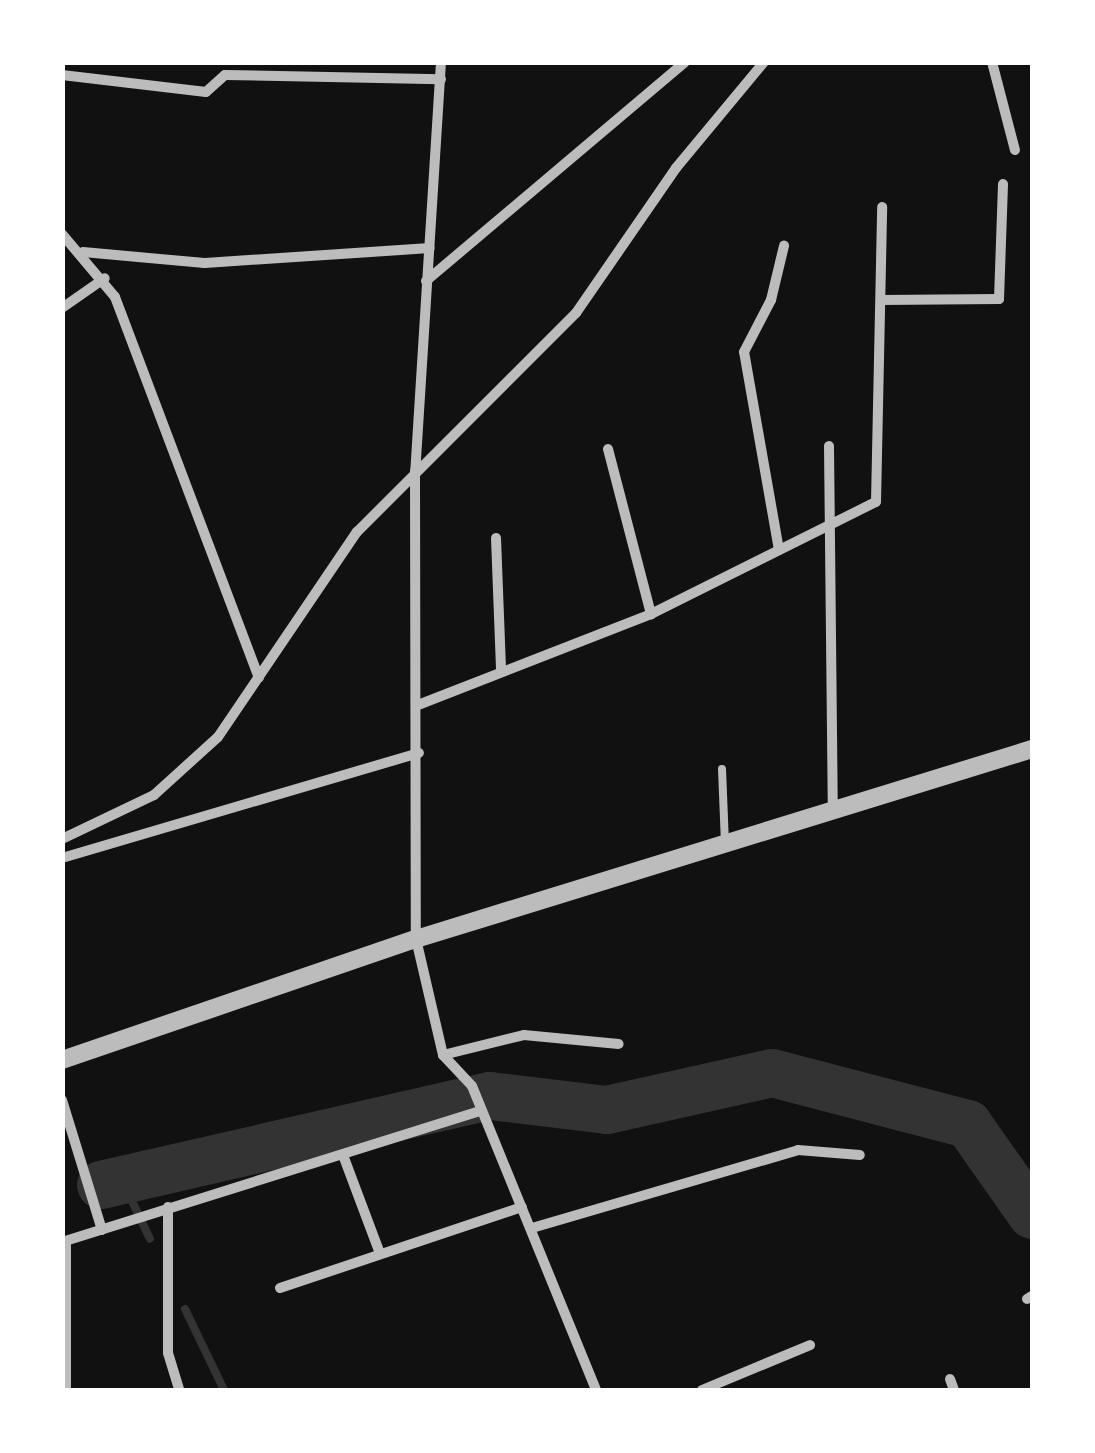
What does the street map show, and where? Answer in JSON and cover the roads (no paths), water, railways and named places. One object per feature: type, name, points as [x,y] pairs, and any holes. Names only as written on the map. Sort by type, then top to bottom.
[{"type":"street","points":[[62,76],[206,92],[226,75],[229,62]]},
{"type":"street","points":[[442,62],[415,471],[419,752],[416,939],[444,1055],[472,1086],[596,1390]]},
{"type":"street","points":[[425,282],[685,62]]},
{"type":"street","points":[[62,839],[166,786],[218,737],[357,532],[576,313],[676,168],[764,62]]},
{"type":"street","points":[[992,62],[1015,150]]},
{"type":"street","points":[[226,75],[441,78]]},
{"type":"street","points":[[881,300],[999,299],[1004,184]]},
{"type":"street","points":[[418,705],[651,614],[879,497],[882,207]]},
{"type":"street","points":[[62,234],[105,278],[259,678]]},
{"type":"street","points":[[779,550],[744,352],[771,300],[784,246]]},
{"type":"street","points":[[83,252],[204,263],[430,248]]},
{"type":"street","points":[[62,308],[105,278]]},
{"type":"street","points":[[829,446],[827,526],[834,807]]},
{"type":"street","points":[[608,448],[651,614]]},
{"type":"street","points":[[496,538],[501,671]]},
{"type":"street","points":[[62,1060],[416,939],[1032,749]]},
{"type":"street","points":[[62,858],[419,752]]},
{"type":"street","points":[[444,1055],[524,1035],[620,1044]]},
{"type":"street","points":[[62,1100],[102,1230]]},
{"type":"street","points":[[66,1390],[64,1242],[479,1108]]},
{"type":"street","points":[[532,1228],[798,1150],[860,1156]]},
{"type":"street","points":[[343,1155],[379,1251]]},
{"type":"street","points":[[168,1207],[168,1353],[180,1390]]},
{"type":"street","points":[[280,1288],[379,1251],[522,1207]]},
{"type":"street","points":[[702,1390],[810,1345]]},
{"type":"lane","points":[[722,769],[725,843]]},
{"type":"waterway","points":[[101,1185],[490,1096],[607,1110],[772,1073],[968,1124],[1032,1215]]},
{"type":"waterway","points":[[122,1180],[150,1239]]},
{"type":"waterway","points":[[185,1309],[224,1390]]}]
